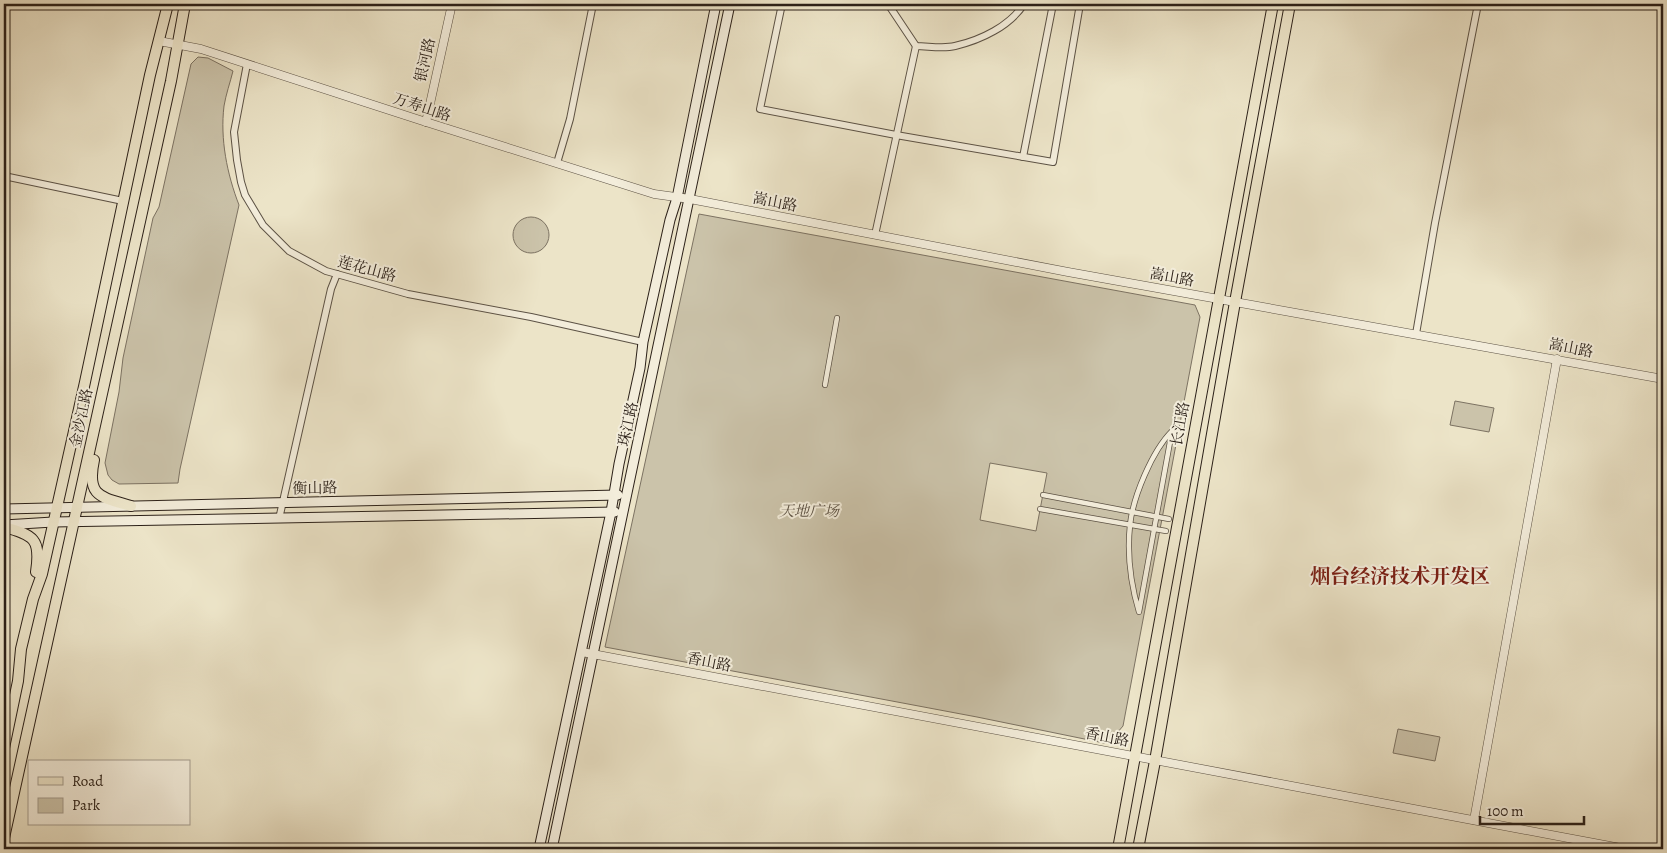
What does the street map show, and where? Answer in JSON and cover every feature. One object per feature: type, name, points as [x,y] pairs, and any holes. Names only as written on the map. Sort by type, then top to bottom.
[{"type":"main road","name":"金沙江路","points":[[4,748],[18,682],[21,649],[33,599],[42,574],[150,75],[168,4]]},
{"type":"main road","name":"金沙江路","points":[[4,838],[171,81],[185,4]]},
{"type":"main road","points":[[539,849],[611,512],[640,368],[643,342],[670,220],[677,198],[716,4]]},
{"type":"main road","name":"珠江路","points":[[552,849],[730,4]]},
{"type":"main road","name":"长江路","points":[[1118,849],[1273,4]]},
{"type":"main road","points":[[1138,849],[1290,4]]},
{"type":"main road","points":[[109,356],[108,391],[91,480],[94,489],[102,496],[131,506]]},
{"type":"main road","name":"衡山路","points":[[4,509],[626,496]]},
{"type":"main road","name":"衡山路","points":[[4,526],[53,522],[623,512]]},
{"type":"main road","points":[[4,526],[25,533],[33,538],[37,546],[38,560],[33,599]]},
{"type":"street","name":"银河路","points":[[426,122],[452,4]]},
{"type":"street","points":[[557,163],[570,119],[593,4]]},
{"type":"street","points":[[782,4],[760,109],[1053,162],[1080,4]]},
{"type":"street","points":[[875,235],[916,46],[888,4]]},
{"type":"street","points":[[916,46],[954,47],[990,35],[1020,11],[1024,4]]},
{"type":"street","points":[[1023,157],[1053,4]]},
{"type":"street","points":[[1416,334],[1435,223],[1478,4]]},
{"type":"street","name":"万寿山路","points":[[160,40],[247,64],[654,194],[677,198]]},
{"type":"street","name":"莲花山路","points":[[247,64],[234,132],[237,160],[245,195],[263,225],[289,251],[318,267],[336,274],[408,294],[531,317],[643,342]]},
{"type":"street","points":[[4,176],[123,201]]},
{"type":"street","name":"嵩山路","points":[[677,198],[1068,272],[1663,379]]},
{"type":"street","points":[[279,519],[336,274]]},
{"type":"street","points":[[824,385],[837,318]]},
{"type":"street","points":[[1474,820],[1557,359]]},
{"type":"street","points":[[1172,431],[1138,612],[1133,592],[1130,525],[1145,474],[1163,440],[1172,431]]},
{"type":"street","points":[[1043,495],[1169,519]]},
{"type":"street","points":[[1040,509],[1166,531]]},
{"type":"street","name":"香山路","points":[[582,652],[1626,849]]},
{"type":"green space","points":[[198,57],[208,58],[233,71],[224,106],[223,131],[228,169],[239,205],[178,483],[119,484],[108,475],[105,463],[119,392],[123,358],[153,218],[159,207],[191,64]]},
{"type":"green space","name":"天地广场","points":[[699,214],[1195,305],[1200,317],[1123,726],[1111,740],[1104,743],[977,717],[605,647]],"holes":[[[990,463],[1047,473],[1036,531],[980,520]]]},
{"type":"green space","points":[[531,217],[538,218],[544,222],[548,228],[548,242],[544,248],[538,252],[531,253],[524,252],[518,248],[514,242],[513,235],[514,228],[518,222],[524,218]]},
{"type":"green space","points":[[1455,401],[1494,408],[1489,432],[1450,425]]},
{"type":"green space","points":[[1398,729],[1440,737],[1435,761],[1393,753]]},
{"type":"district","name":"烟台经济技术开发区","points":[[1400,576]]}]
